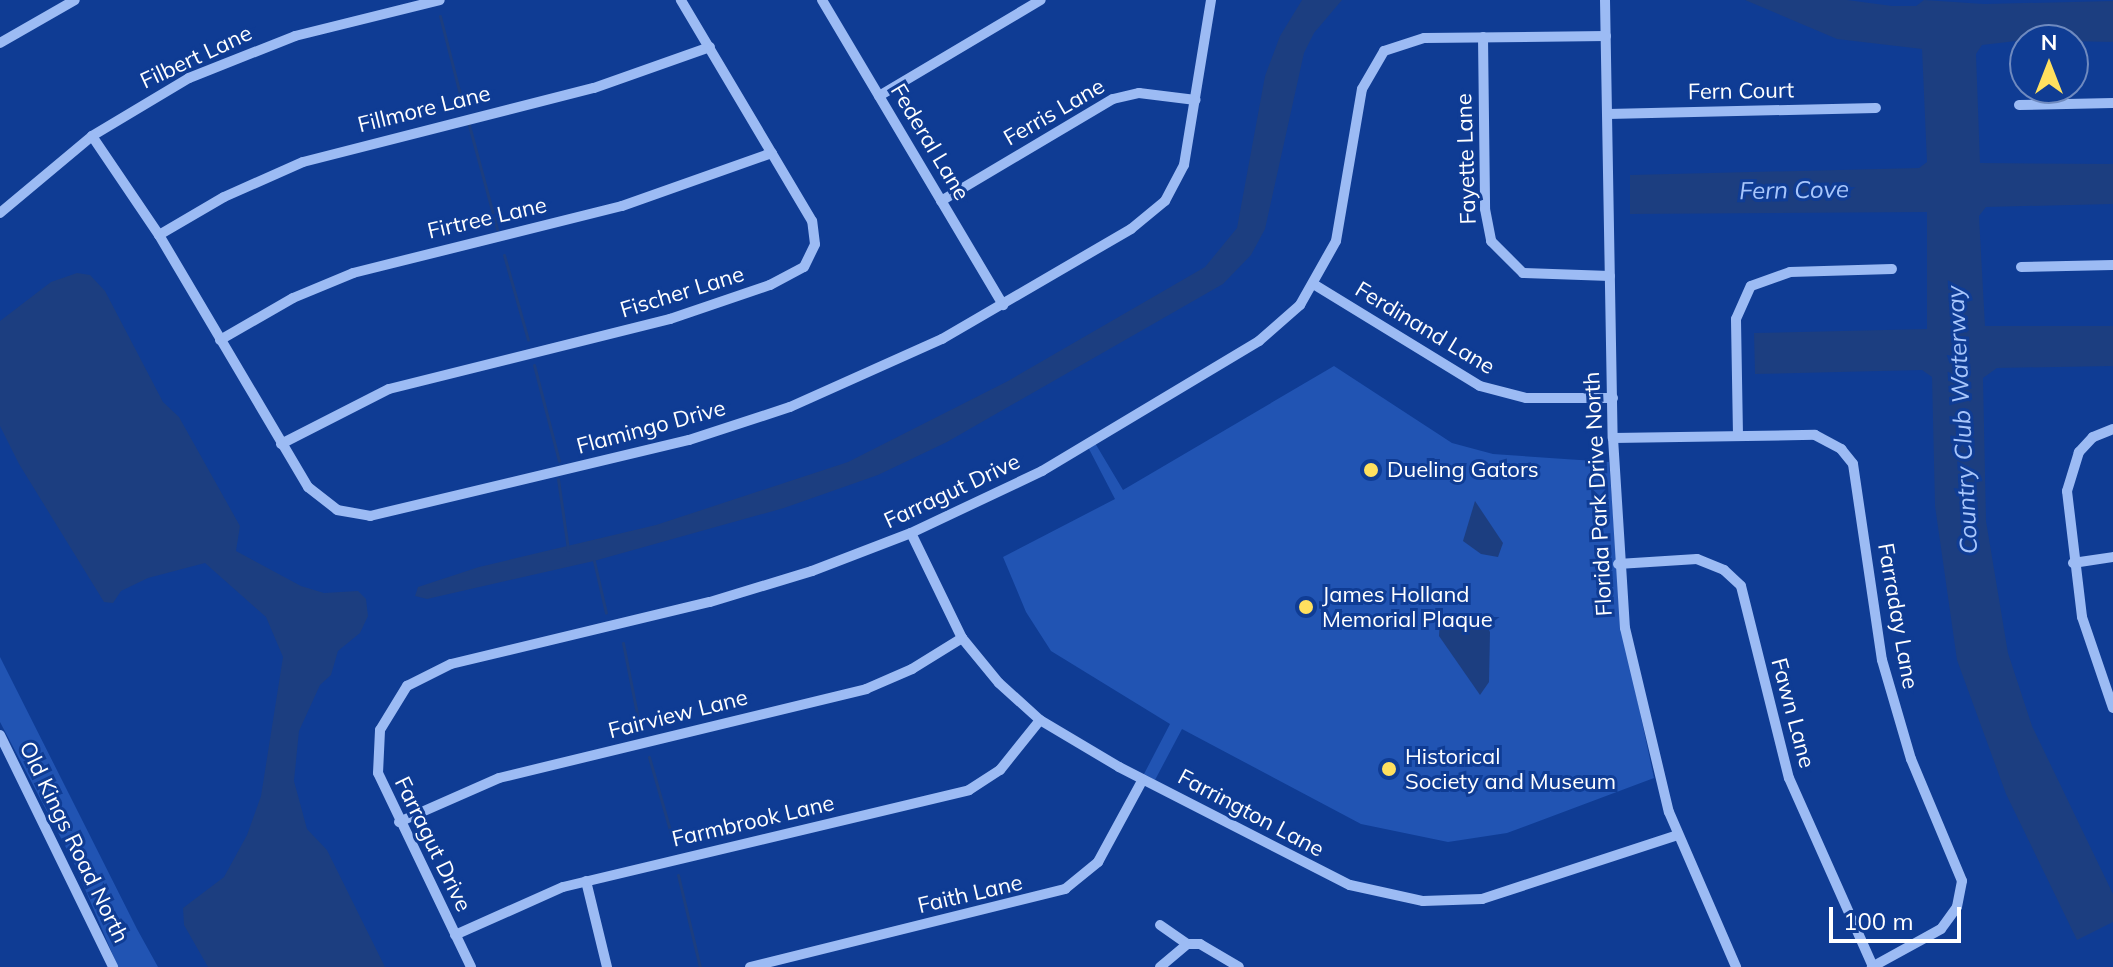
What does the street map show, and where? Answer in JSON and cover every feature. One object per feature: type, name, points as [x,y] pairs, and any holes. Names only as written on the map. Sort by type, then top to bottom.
[{"type":"street","points":[[0,43],[75,0]]},
{"type":"street","name":"Filbert Lane","points":[[0,213],[92,136],[165,91],[242,54],[440,0]]},
{"type":"street","name":"Fischer Lane","points":[[281,444],[345,408],[398,386],[670,319],[796,274],[811,257],[815,230],[681,0]]},
{"type":"street","name":"Federal Lane","points":[[822,0],[1003,305]]},
{"type":"street","points":[[879,96],[1041,0]]},
{"type":"street","name":"Flamingo Drive","points":[[92,136],[159,235],[281,444],[321,501],[348,514],[376,515],[751,421],[897,362],[1003,305],[1131,229],[1161,205],[1184,165],[1211,0]]},
{"type":"street","name":"Florida Park Drive North","points":[[1605,0],[1618,564],[1632,669],[1678,835],[1733,966]]},
{"type":"street","name":"Farragut Drive","points":[[471,967],[380,781],[377,743],[392,703],[422,675],[451,664],[743,592],[911,533],[1042,471],[1259,341],[1291,315],[1315,285],[1339,234],[1362,89],[1375,60],[1408,40],[1606,36]]},
{"type":"street","name":"Fayette Lane","points":[[1483,37],[1485,209],[1491,241],[1509,264],[1531,275],[1610,276]]},
{"type":"street","name":"Fillmore Lane","points":[[159,235],[224,197],[303,162],[605,84],[710,47]]},
{"type":"street","name":"Ferris Lane","points":[[941,201],[1113,99],[1148,93],[1196,100]]},
{"type":"street","points":[[2019,105],[2113,103]]},
{"type":"street","name":"Fern Court","points":[[1608,114],[1876,108]]},
{"type":"street","name":"Firtree Lane","points":[[220,340],[293,298],[353,273],[622,206],[772,153]]},
{"type":"street","points":[[2021,267],[2113,265]]},
{"type":"street","points":[[1738,435],[1736,314],[1751,286],[1790,272],[1892,269]]},
{"type":"street","name":"Ferdinand Lane","points":[[1315,285],[1445,368],[1488,390],[1539,399],[1613,398]]},
{"type":"street","points":[[2112,704],[2088,641],[2067,513],[2070,471],[2085,444],[2113,429]]},
{"type":"street","name":"Farraday Lane","points":[[1613,438],[1815,435],[1841,449],[1853,464],[1860,491],[1869,592],[1888,683],[1918,778],[1960,872],[1961,898],[1946,924],[1872,967]]},
{"type":"street","name":"Farrington Lane","points":[[911,533],[962,638],[1003,687],[1040,720],[1143,779],[1336,879],[1423,901],[1468,900],[1516,891],[1678,835]]},
{"type":"street","points":[[2073,563],[2113,557]]},
{"type":"street","name":"Fawn Lane","points":[[1618,564],[1697,559],[1724,570],[1741,586],[1789,778],[1872,967]]},
{"type":"street","name":"Fairview Lane","points":[[399,822],[499,778],[866,689],[912,669],[962,638]]},
{"type":"street","name":"Farmbrook Lane","points":[[455,935],[538,895],[586,881],[969,790],[1000,770],[1040,720]]},
{"type":"street","name":"Old Kings Road North","points":[[0,735],[113,967]]},
{"type":"street","name":"Faith Lane","points":[[750,967],[1065,889],[1098,862],[1143,779]]},
{"type":"street","points":[[586,881],[607,967]]},
{"type":"street","points":[[1160,925],[1187,944],[1200,944],[1239,967]]},
{"type":"street","points":[[1160,967],[1187,944]]},
{"type":"shaded area","points":[[1334,366],[1452,443],[1493,454],[1609,462],[1622,628],[1654,778],[1507,833],[1448,842],[1361,824],[1182,729],[1155,780],[1144,774],[1170,724],[1051,651],[1026,612],[1003,557],[1115,499],[1088,447],[1095,443],[1123,490]]},
{"type":"shaded area","points":[[0,657],[158,967],[118,967],[74,863],[0,722]]},
{"type":"water","points":[[1302,0],[1342,0],[1314,33],[1304,53],[1265,229],[1251,255],[1223,284],[947,442],[878,475],[784,508],[594,561],[427,599],[415,596],[418,587],[479,567],[656,525],[848,462],[1008,381],[1205,267],[1237,228],[1265,76],[1280,36]]},
{"type":"water","points":[[1745,0],[1847,0],[1892,6],[1916,6],[1924,0],[1984,4],[2113,1],[2113,42],[2089,41],[2089,24],[2009,24],[2009,42],[1982,45],[1976,54],[1980,163],[2113,164],[2113,204],[1986,207],[1979,216],[1985,326],[2113,326],[2113,366],[1997,368],[1983,378],[1986,521],[2008,653],[2032,726],[2113,894],[2113,922],[2077,940],[2006,794],[1957,660],[1935,506],[1932,377],[1922,370],[1755,374],[1754,333],[1927,329],[1927,212],[1630,214],[1630,175],[1919,168],[1927,162],[1922,49],[1837,39]]},
{"type":"water","points":[[77,273],[90,275],[105,291],[163,402],[179,417],[240,526],[236,551],[301,586],[324,593],[358,591],[366,599],[368,616],[360,633],[338,651],[331,675],[320,685],[299,731],[294,781],[307,829],[327,850],[385,967],[208,967],[184,925],[183,908],[224,877],[247,835],[261,796],[283,657],[266,617],[205,563],[148,578],[121,591],[113,603],[104,602],[19,464],[0,426],[0,321],[51,282]]},
{"type":"water","points":[[1475,501],[1503,543],[1498,557],[1481,554],[1463,541]]},
{"type":"water","points":[[1462,613],[1483,618],[1490,632],[1489,682],[1480,695],[1439,636],[1440,621]]},
{"type":"waterway","points":[[440,16],[462,102]]},
{"type":"waterway","points":[[469,125],[497,229]]},
{"type":"waterway","points":[[504,255],[528,340]]},
{"type":"waterway","points":[[534,365],[559,461]]},
{"type":"waterway","points":[[558,479],[568,549]]},
{"type":"waterway","points":[[594,561],[606,613]]},
{"type":"waterway","points":[[623,643],[639,724]]},
{"type":"waterway","points":[[649,757],[674,844]]},
{"type":"waterway","points":[[678,875],[700,967]]},
{"type":"place","name":"Dueling Gators","points":[[1371,470]]},
{"type":"place","name":"James Holland Memorial Plaque","points":[[1306,607]]},
{"type":"place","name":"Historical Society and Museum","points":[[1389,769]]},
{"type":"water label","name":"Fern Cove","points":[[1794,190]]},
{"type":"water label","name":"Country Club Waterway","points":[[1962,420]]}]
